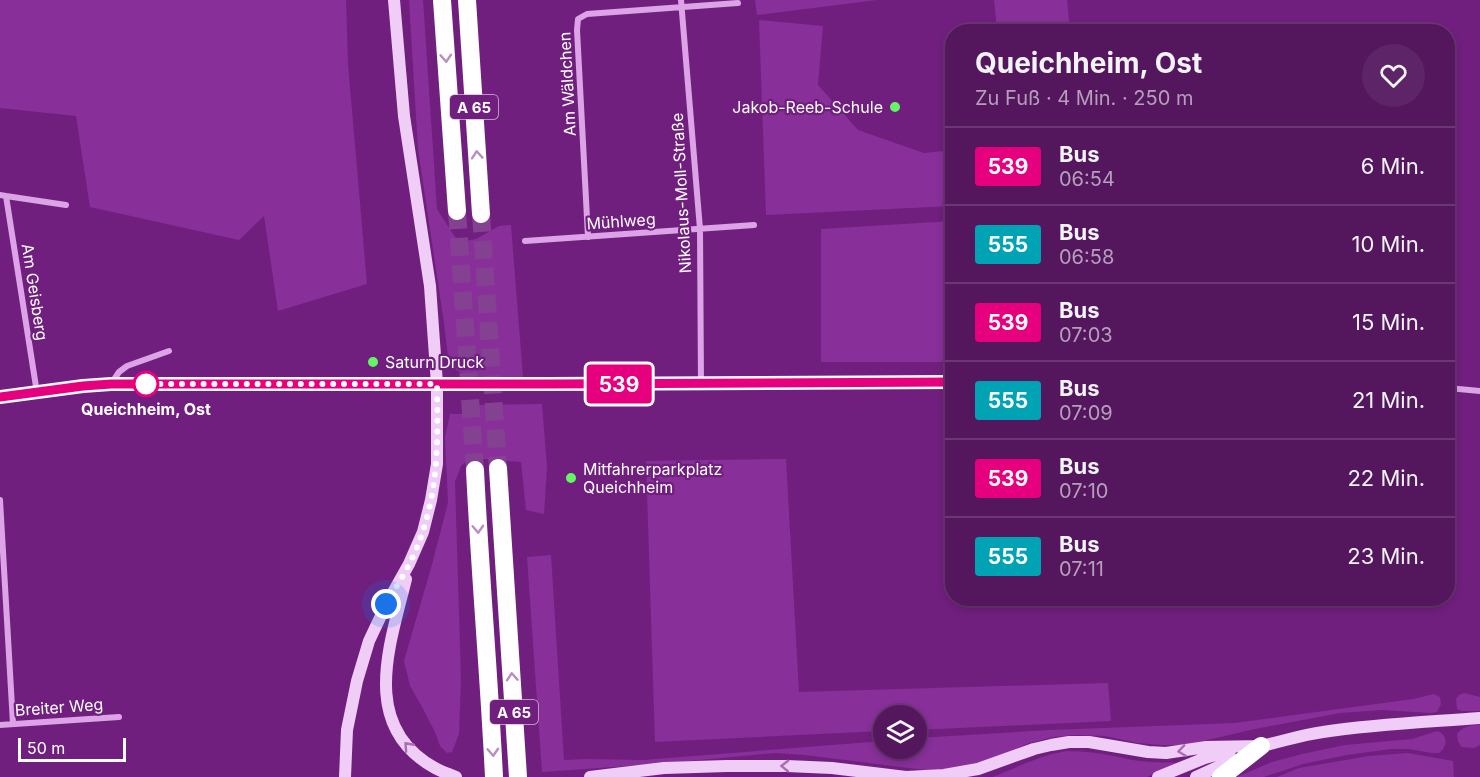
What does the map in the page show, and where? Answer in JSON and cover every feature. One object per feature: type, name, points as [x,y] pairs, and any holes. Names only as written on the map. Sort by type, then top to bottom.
[{"type":"highway","name":"A 65","points":[[442,0],[457,211]]},
{"type":"highway","name":"A 65","points":[[467,0],[481,214]]},
{"type":"highway","name":"A 65","points":[[498,468],[518,777]]},
{"type":"highway","name":"A 65","points":[[475,470],[479,566],[492,722],[494,777]]},
{"type":"highway","points":[[1221,777],[1261,746]]},
{"type":"main road","points":[[345,777],[347,730],[357,681],[369,641],[423,532],[435,476],[438,421],[430,286],[404,116],[394,0]]},
{"type":"main road","points":[[409,564],[387,657],[385,680],[388,706],[394,725],[411,750],[436,768],[456,777]]},
{"type":"main road","points":[[1158,777],[1222,753],[1303,735],[1480,718]]},
{"type":"main road","points":[[590,777],[663,768],[767,766],[832,768],[906,777],[971,771],[1034,749],[1069,742],[1089,742],[1166,753],[1206,747],[1261,746]]},
{"type":"main road","points":[[1196,777],[1261,746]]},
{"type":"street","name":"Nikolaus-Moll-Straße","points":[[681,0],[700,229],[701,384]]},
{"type":"street","name":"Am Wäldchen","points":[[588,237],[578,19],[587,14],[738,3]]},
{"type":"street","name":"Am Geisberg","points":[[37,393],[3,195],[66,205]]},
{"type":"street","name":"Mühlweg","points":[[525,241],[754,225]]},
{"type":"street","points":[[111,384],[119,372],[127,366],[169,351]]},
{"type":"street","points":[[0,398],[111,384],[945,382]]},
{"type":"street","points":[[1455,389],[1480,391]]},
{"type":"street","points":[[0,500],[13,724]]},
{"type":"street","name":"Breiter Weg","points":[[0,725],[119,717]]},
{"type":"shaded area","points":[[0,0],[346,0],[348,64],[367,284],[278,311],[264,216],[239,240],[90,207],[76,116],[0,108]]},
{"type":"shaded area","points":[[409,0],[423,0],[437,209],[455,237],[466,241],[476,239],[499,226],[511,225],[523,377],[469,377],[456,370],[448,357],[418,149]]},
{"type":"shaded area","points":[[755,0],[877,0],[757,15]]},
{"type":"shaded area","points":[[994,0],[1067,0],[1069,24],[996,24]]},
{"type":"shaded area","points":[[759,20],[823,26],[818,85],[858,130],[924,153],[945,151],[945,206],[766,215]]},
{"type":"shaded area","points":[[945,221],[945,362],[821,362],[821,229]]},
{"type":"shaded area","points":[[542,404],[547,467],[544,514],[526,510],[521,462],[471,458],[461,466],[455,482],[461,679],[459,734],[452,752],[447,753],[440,746],[410,686],[404,661],[448,503],[445,437],[450,414],[465,414],[478,405]]},
{"type":"shaded area","points":[[786,459],[799,692],[1108,683],[1111,721],[927,730],[927,705],[873,705],[873,731],[655,742],[646,461]]},
{"type":"shaded area","points":[[551,555],[564,760],[643,760],[873,742],[873,759],[927,759],[927,737],[1235,723],[1413,699],[1434,694],[1440,697],[1441,704],[1437,712],[1382,710],[1340,713],[1186,745],[1138,743],[1105,736],[1054,737],[1029,743],[973,766],[933,771],[775,753],[542,772],[527,557]]},
{"type":"shaded area","points":[[1464,693],[1480,697],[1480,711],[1457,709],[1456,699]]},
{"type":"shaded area","points":[[1480,725],[1480,745],[1474,748],[1462,747],[1458,742],[1457,734],[1467,726]]},
{"type":"shaded area","points":[[1437,731],[1446,741],[1439,753],[1391,749],[1303,764],[1264,777],[1237,777],[1272,762],[1302,754],[1345,745],[1412,739]]},
{"type":"shaded area","points":[[1067,751],[1139,761],[1180,763],[1147,777],[993,777],[1038,758]]},
{"type":"shaded area","points":[[1408,753],[1453,761],[1454,777],[1277,777],[1299,768],[1369,756]]},
{"type":"tunnel","points":[[457,211],[475,470]]},
{"type":"tunnel","points":[[481,214],[498,468]]},
{"type":"bus line","name":"539","points":[[0,397],[111,384],[945,382]]},
{"type":"place","name":"Jakob-Reeb-Schule","points":[[895,107]]},
{"type":"place","name":"Saturn Druck","points":[[373,362]]},
{"type":"place","name":"Queichheim, Ost","points":[[146,384]]},
{"type":"place","name":"Mitfahrerparkplatz Queichheim","points":[[571,478]]},
{"type":"route","points":[[146,384],[137,384],[364,383],[437,384],[437,464],[431,500],[415,552],[386,604]]}]
